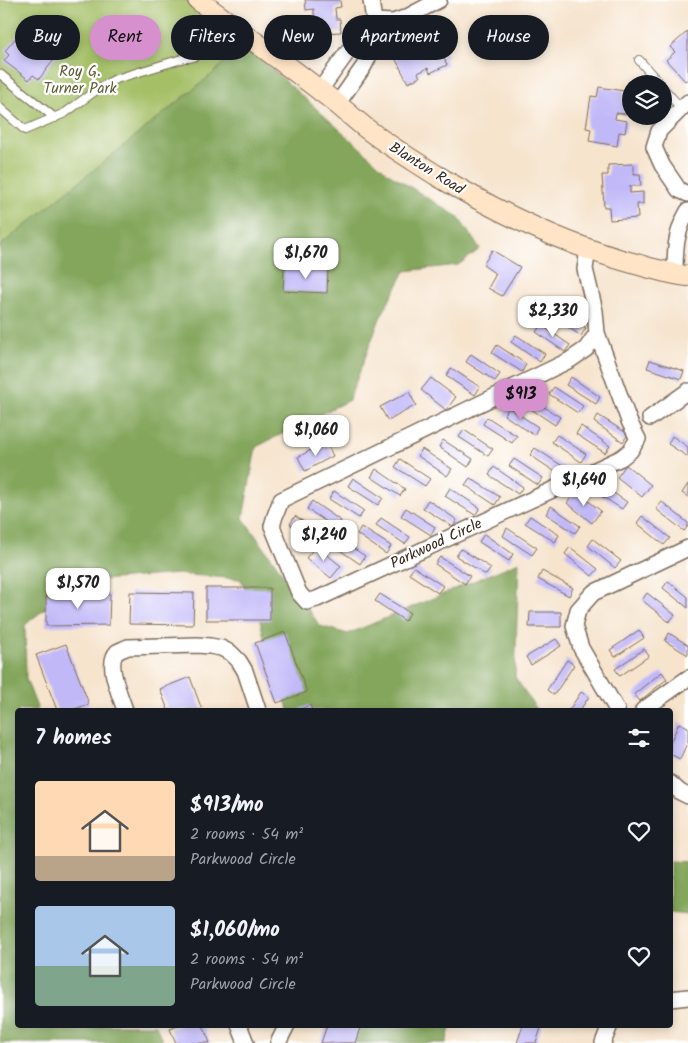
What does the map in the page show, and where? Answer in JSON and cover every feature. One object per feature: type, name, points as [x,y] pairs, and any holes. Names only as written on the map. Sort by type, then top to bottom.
[{"type":"street","name":"Blanton Road","points":[[198,0],[218,15]]},
{"type":"street","points":[[371,0],[373,15]]},
{"type":"street","points":[[410,15],[439,0]]},
{"type":"street","name":"Blanton Road","points":[[254,42],[338,103],[367,129],[416,162],[503,212],[588,249],[620,260],[682,275]]},
{"type":"street","points":[[320,90],[342,60]]},
{"type":"street","points":[[338,103],[367,60]]},
{"type":"street","points":[[684,105],[659,130],[654,147],[662,165],[679,190],[688,194]]},
{"type":"street","points":[[682,275],[676,244],[683,219],[688,211]]},
{"type":"street","name":"Parkwood Circle","points":[[588,249],[585,269],[595,311],[597,333],[629,421],[638,439],[630,451],[622,458],[307,602],[299,593],[272,526],[282,500],[570,360],[586,349],[597,333]]},
{"type":"street","points":[[650,418],[688,391]]},
{"type":"street","points":[[616,708],[582,648],[574,626],[578,610],[593,593],[688,548]]},
{"type":"street","points":[[124,708],[112,674],[114,657],[118,651],[128,647],[197,645],[221,648],[231,653],[245,671],[257,708]]},
{"type":"street","points":[[646,708],[688,678]]},
{"type":"street","points":[[673,786],[688,796]]},
{"type":"street","points":[[673,999],[688,997]]},
{"type":"street","points":[[240,1028],[246,1043]]},
{"type":"street","points":[[278,1043],[286,1028]]},
{"type":"street","points":[[604,1043],[609,1028]]},
{"type":"lane","points":[[0,108],[25,130],[65,113],[102,86],[116,79],[178,60]]},
{"type":"lane","points":[[639,60],[652,75]]},
{"type":"lane","points":[[0,74],[55,118]]},
{"type":"lane","points":[[672,95],[684,105]]},
{"type":"green space","name":"Roy G. Turner Park","points":[[0,0],[186,0],[206,15],[171,15],[171,60],[226,60],[216,71],[0,246]]},
{"type":"green space","points":[[254,53],[388,173],[458,217],[480,249],[458,265],[405,271],[380,318],[349,400],[256,447],[243,518],[320,626],[348,634],[519,562],[515,677],[536,708],[288,708],[273,672],[255,601],[240,579],[178,574],[77,582],[25,625],[26,679],[37,708],[15,708],[15,1028],[157,1028],[163,1043],[0,1043],[0,246],[216,71],[226,60],[254,60]]},
{"type":"green space","points":[[673,861],[688,862],[688,914],[673,912]]},
{"type":"green space","points":[[328,1028],[450,1028],[446,1043],[324,1043]]},
{"type":"building","points":[[305,0],[340,0],[341,7],[335,8],[336,19],[340,19],[341,32],[332,33],[332,15],[314,15],[314,9],[306,10]]},
{"type":"building","points":[[688,31],[688,79],[685,81],[666,60],[675,52],[670,47]]},
{"type":"building","points":[[15,38],[15,60],[54,60],[39,79],[33,75],[29,80],[4,61],[9,55],[5,51]]},
{"type":"building","points":[[396,60],[445,60],[447,65],[430,73],[428,68],[418,73],[420,77],[408,83]]},
{"type":"building","points":[[599,87],[622,91],[622,114],[616,113],[615,119],[622,120],[622,125],[626,125],[625,133],[619,132],[617,146],[589,141],[591,129],[586,128],[591,96],[597,97]]},
{"type":"building","points":[[634,164],[634,174],[640,174],[641,186],[630,186],[630,193],[643,192],[643,204],[637,204],[638,218],[610,220],[609,207],[604,207],[602,175],[608,175],[608,165]]},
{"type":"building","points":[[492,250],[520,267],[502,296],[488,288],[496,274],[483,265]]},
{"type":"building","points":[[284,267],[328,269],[327,293],[283,291]]},
{"type":"building","points":[[556,309],[586,328],[581,336],[552,316]]},
{"type":"building","points":[[541,325],[570,345],[565,352],[536,332]]},
{"type":"building","points":[[516,335],[545,354],[540,362],[511,342]]},
{"type":"building","points":[[497,345],[526,364],[522,372],[492,353]]},
{"type":"building","points":[[471,354],[500,374],[495,381],[466,362]]},
{"type":"building","points":[[650,360],[684,371],[681,379],[647,368]]},
{"type":"building","points":[[451,368],[480,387],[475,395],[446,376]]},
{"type":"building","points":[[571,377],[600,397],[596,404],[566,385]]},
{"type":"building","points":[[431,378],[456,397],[446,410],[421,390]]},
{"type":"building","points":[[554,387],[583,406],[578,413],[549,394]]},
{"type":"building","points":[[409,392],[416,405],[388,421],[380,407]]},
{"type":"building","points":[[530,398],[560,417],[555,425],[525,405]]},
{"type":"building","points":[[509,408],[538,427],[534,435],[504,415]]},
{"type":"building","points":[[598,415],[628,434],[623,442],[594,422]]},
{"type":"building","points":[[487,417],[517,436],[512,443],[483,424]]},
{"type":"building","points":[[581,426],[610,446],[605,453],[576,434]]},
{"type":"building","points":[[464,430],[493,449],[488,456],[459,437]]},
{"type":"building","points":[[557,435],[586,454],[581,462],[552,442]]},
{"type":"building","points":[[672,436],[688,447],[688,457],[668,444]]},
{"type":"building","points":[[443,440],[473,459],[468,467],[439,447]]},
{"type":"building","points":[[326,442],[333,456],[305,471],[298,457]]},
{"type":"building","points":[[535,448],[564,467],[560,475],[530,455]]},
{"type":"building","points":[[422,449],[452,469],[447,476],[418,456]]},
{"type":"building","points":[[400,459],[430,479],[425,486],[395,467]]},
{"type":"building","points":[[514,459],[543,478],[538,485],[509,466]]},
{"type":"building","points":[[626,465],[651,485],[642,497],[617,477]]},
{"type":"building","points":[[494,467],[523,487],[518,494],[489,475]]},
{"type":"building","points":[[376,469],[405,489],[400,496],[371,477]]},
{"type":"building","points":[[353,478],[383,498],[378,505],[348,486]]},
{"type":"building","points":[[470,478],[500,497],[495,505],[465,485]]},
{"type":"building","points":[[597,482],[627,502],[622,509],[592,490]]},
{"type":"building","points":[[688,484],[688,497],[682,493]]},
{"type":"building","points":[[450,488],[480,508],[475,515],[445,496]]},
{"type":"building","points":[[334,491],[364,511],[359,518],[329,499]]},
{"type":"building","points":[[576,491],[601,511],[592,523],[567,503]]},
{"type":"building","points":[[428,500],[457,520],[453,527],[423,508]]},
{"type":"building","points":[[312,501],[341,521],[336,528],[307,509]]},
{"type":"building","points":[[662,502],[688,523],[684,531],[656,509]]},
{"type":"building","points":[[551,506],[580,526],[575,533],[546,514]]},
{"type":"building","points":[[406,508],[435,527],[431,535],[401,516]]},
{"type":"building","points":[[295,516],[325,536],[320,543],[290,524]]},
{"type":"building","points":[[530,516],[559,535],[555,542],[525,523]]},
{"type":"building","points":[[642,516],[670,538],[664,545],[637,523]]},
{"type":"building","points":[[381,518],[410,537],[405,544],[376,525]]},
{"type":"building","points":[[361,527],[391,546],[386,554],[357,534]]},
{"type":"building","points":[[507,528],[537,548],[532,555],[503,536]]},
{"type":"building","points":[[484,534],[513,554],[509,561],[479,542]]},
{"type":"building","points":[[336,537],[365,556],[360,564],[331,544]]},
{"type":"building","points":[[593,539],[621,561],[615,568],[588,546]]},
{"type":"building","points":[[316,546],[341,566],[331,578],[306,558]]},
{"type":"building","points":[[570,547],[598,569],[592,576],[565,554]]},
{"type":"building","points":[[461,549],[491,568],[486,575],[456,556]]},
{"type":"building","points":[[440,557],[470,576],[465,584],[435,564]]},
{"type":"building","points":[[414,567],[443,586],[438,593],[409,574]]},
{"type":"building","points":[[542,571],[573,588],[569,596],[538,579]]},
{"type":"building","points":[[668,581],[688,597],[688,608],[663,588]]},
{"type":"building","points":[[206,588],[270,588],[270,620],[206,620]]},
{"type":"building","points":[[130,592],[194,593],[193,625],[129,624]]},
{"type":"building","points":[[647,593],[675,615],[669,622],[642,600]]},
{"type":"building","points":[[46,594],[110,594],[109,625],[46,626]]},
{"type":"building","points":[[380,594],[410,613],[405,621],[375,601]]},
{"type":"building","points":[[530,612],[561,612],[561,627],[529,627]]},
{"type":"building","points":[[639,630],[644,638],[615,657],[610,650]]},
{"type":"building","points":[[285,632],[307,692],[277,703],[255,643]]},
{"type":"building","points":[[669,633],[688,645],[688,655],[665,641]]},
{"type":"building","points":[[556,639],[561,646],[531,665],[526,657]]},
{"type":"building","points":[[66,644],[89,704],[78,708],[56,708],[36,655]]},
{"type":"building","points":[[644,649],[649,656],[620,676],[615,669]]},
{"type":"building","points":[[567,660],[574,665],[554,695],[547,690]]},
{"type":"building","points":[[662,672],[667,679],[640,701],[634,694]]},
{"type":"building","points":[[190,677],[201,708],[167,708],[160,689]]},
{"type":"building","points":[[581,692],[589,697],[581,708],[570,708]]},
{"type":"building","points":[[679,723],[688,727],[688,741],[680,759],[673,756],[673,736]]},
{"type":"building","points":[[204,1028],[210,1043],[176,1043],[170,1029]]},
{"type":"building","points":[[326,1028],[360,1028],[355,1043],[321,1043]]},
{"type":"building","points":[[522,1028],[541,1028],[536,1043],[517,1043]]}]
